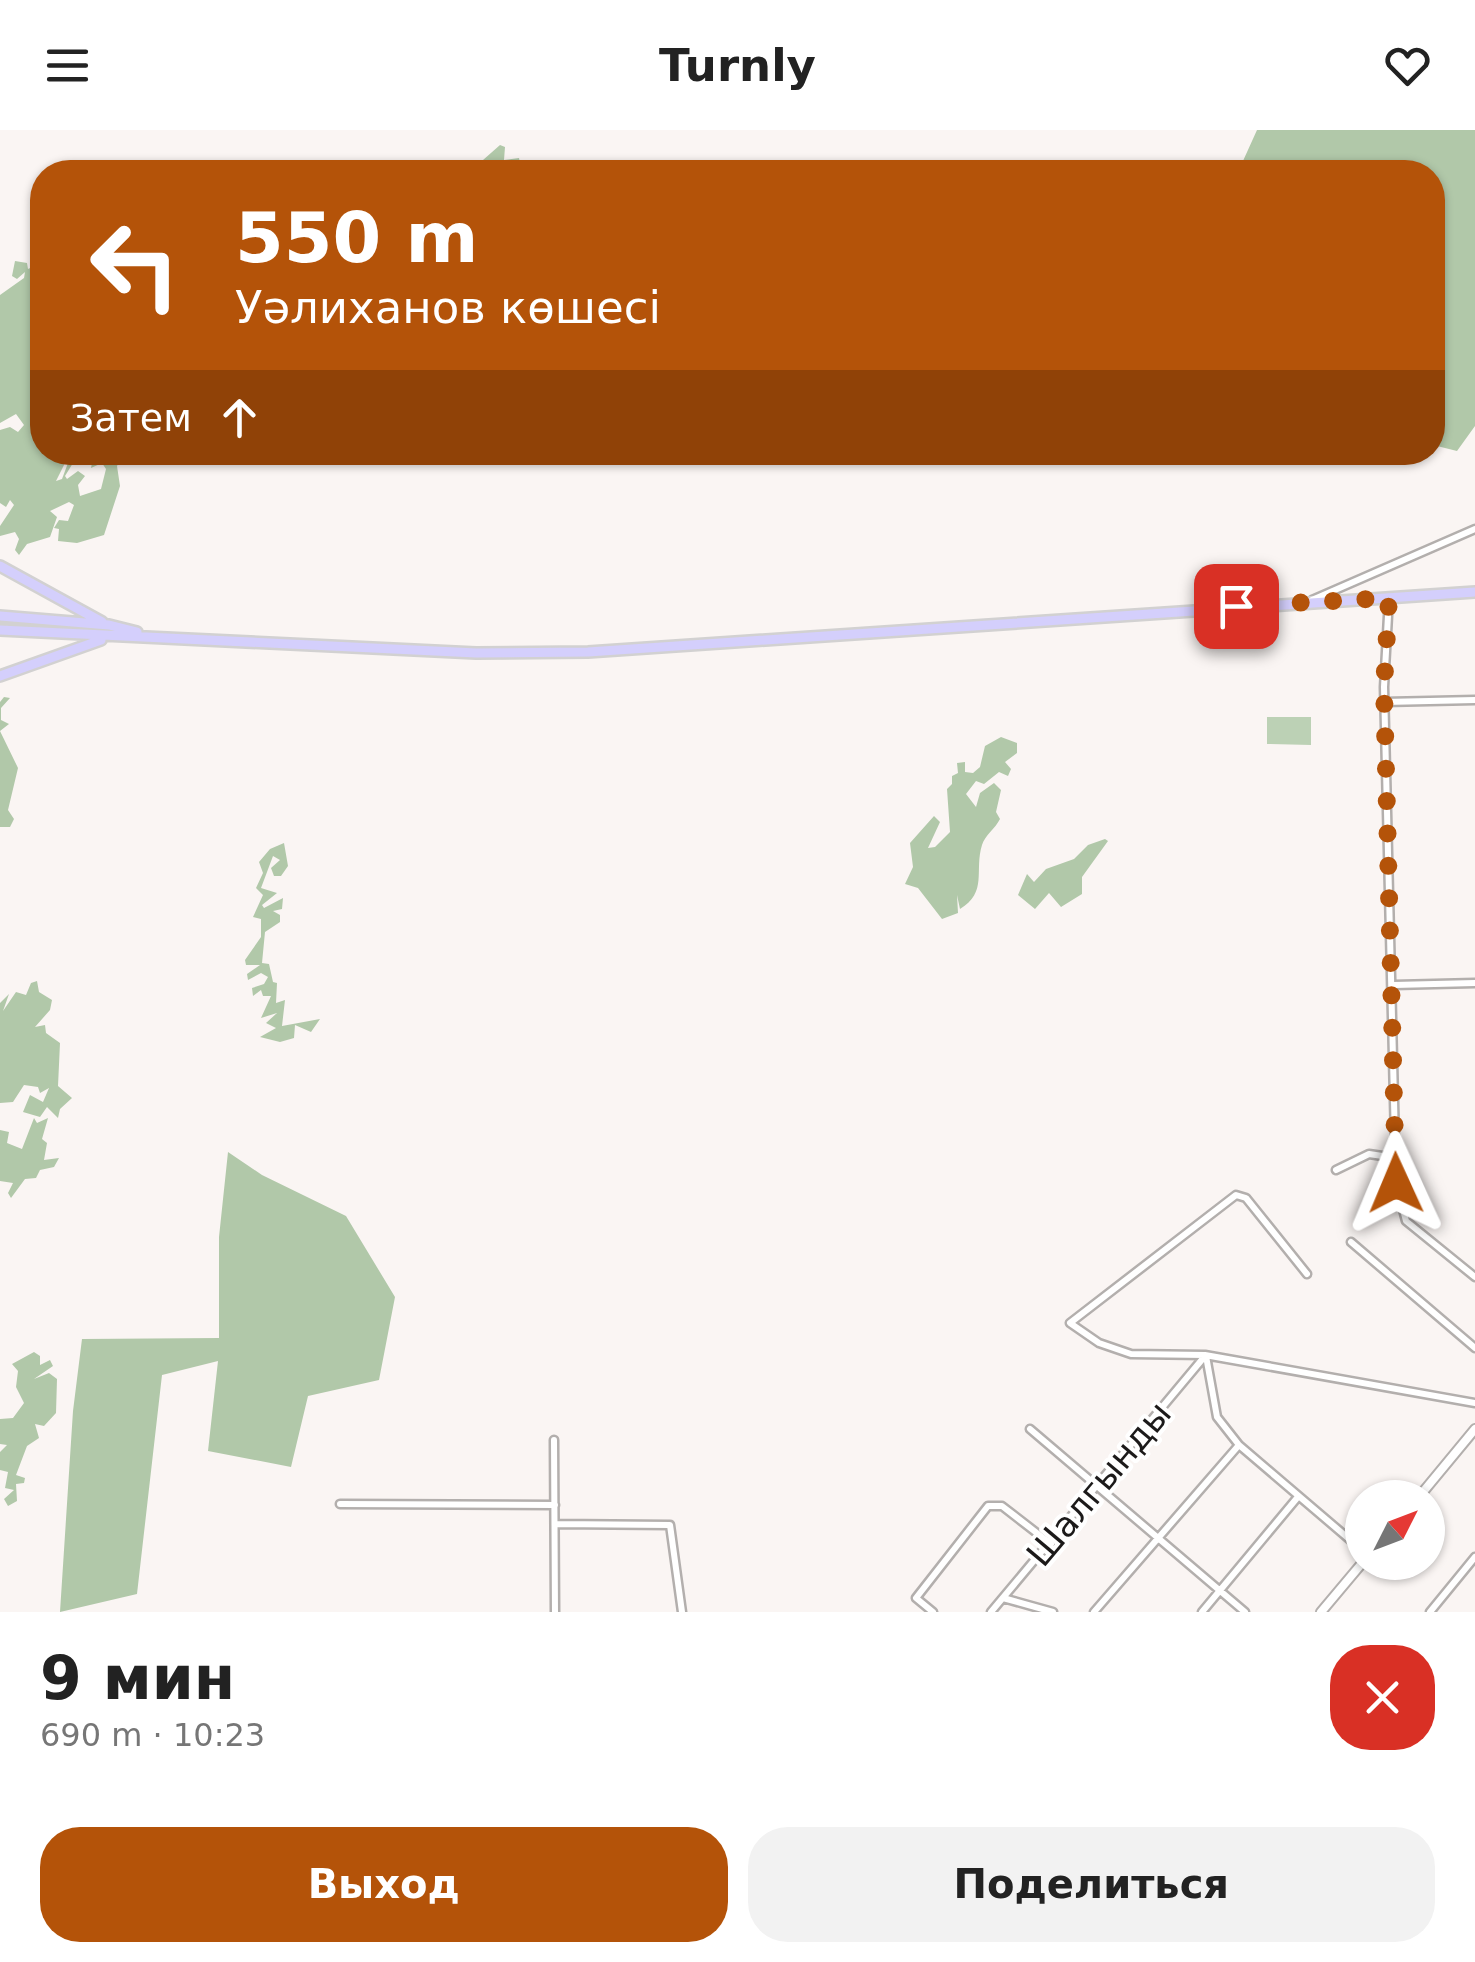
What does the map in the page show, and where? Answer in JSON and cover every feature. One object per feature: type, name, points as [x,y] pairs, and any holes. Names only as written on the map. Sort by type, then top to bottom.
[{"type":"main road","points":[[0,566],[109,625]]},
{"type":"main road","points":[[0,630],[476,653],[588,652],[1312,600],[1475,592]]},
{"type":"main road","points":[[0,616],[109,625],[150,635]]},
{"type":"main road","points":[[0,676],[108,638]]},
{"type":"street","points":[[1312,600],[1475,529]]},
{"type":"street","points":[[1389,598],[1384,702],[1396,1183],[1406,1221],[1475,1277]]},
{"type":"street","points":[[1384,702],[1475,700]]},
{"type":"street","points":[[1394,985],[1475,983]]},
{"type":"street","points":[[1336,1170],[1370,1154],[1396,1158]]},
{"type":"street","points":[[1308,1274],[1246,1198],[1236,1195],[1070,1323],[1099,1342],[1131,1354],[1206,1354],[1475,1403]]},
{"type":"street","points":[[1351,1242],[1475,1348]]},
{"type":"street","points":[[1206,1354],[1216,1418],[1238,1446],[1345,1536]]},
{"type":"street","name":"Шалгынды","points":[[991,1612],[1206,1354]]},
{"type":"street","points":[[1030,1429],[1245,1612]]},
{"type":"street","points":[[1433,1480],[1475,1429]]},
{"type":"street","points":[[554,1440],[555,1612]]},
{"type":"street","points":[[1094,1612],[1238,1446]]},
{"type":"street","points":[[1202,1612],[1297,1498]]},
{"type":"street","points":[[340,1504],[554,1505]]},
{"type":"street","points":[[927,1610],[916,1598],[992,1504],[1051,1544]]},
{"type":"street","points":[[555,1524],[670,1525],[682,1612]]},
{"type":"street","points":[[1430,1612],[1475,1557]]},
{"type":"street","points":[[1322,1612],[1348,1580]]},
{"type":"street","points":[[1003,1598],[1052,1612]]},
{"type":"green space","points":[[1257,130],[1475,130],[1475,426],[1457,451],[1445,448],[1445,160],[1243,160]]},
{"type":"green space","points":[[500,145],[505,147],[504,160],[483,160]]},
{"type":"green space","points":[[15,261],[27,263],[30,465],[64,465],[56,481],[62,479],[67,465],[72,465],[67,479],[78,471],[85,476],[78,485],[80,496],[101,489],[106,469],[103,465],[118,465],[120,486],[104,535],[77,543],[58,541],[59,529],[54,528],[59,520],[68,521],[74,505],[69,502],[50,511],[57,517],[50,537],[27,544],[19,555],[15,550],[19,539],[15,532],[0,536],[0,526],[14,505],[10,500],[6,507],[0,503],[0,430],[10,427],[18,432],[24,425],[16,414],[0,423],[0,295],[24,278],[25,272],[17,279],[12,276]]},
{"type":"green space","points":[[4,697],[10,698],[1,708],[1,720],[9,724],[0,731],[0,702]]},
{"type":"green space","points":[[1267,717],[1311,717],[1311,745],[1267,744]]},
{"type":"green space","points":[[0,731],[18,768],[8,810],[14,819],[10,827],[0,827]]},
{"type":"green space","points":[[1001,737],[1017,743],[1017,753],[1005,762],[1011,769],[1008,776],[999,772],[984,784],[976,781],[966,794],[976,807],[980,793],[994,783],[1001,790],[996,812],[1000,819],[982,845],[974,895],[960,909],[957,895],[958,913],[942,919],[918,888],[905,884],[913,867],[910,843],[934,816],[940,822],[928,848],[935,847],[950,832],[947,789],[952,776],[958,773],[957,763],[965,762],[965,772],[973,773],[980,767],[985,746]]},
{"type":"green space","points":[[1108,841],[1082,877],[1082,894],[1061,907],[1049,893],[1035,909],[1018,895],[1027,874],[1034,882],[1046,869],[1074,859],[1088,845]]},
{"type":"green space","points":[[284,843],[288,866],[281,876],[274,876],[271,868],[280,860],[273,856],[261,888],[277,893],[262,905],[264,908],[283,898],[282,909],[273,911],[280,915],[280,922],[265,932],[262,963],[269,964],[273,982],[277,983],[276,1003],[285,1000],[282,1026],[320,1019],[311,1032],[295,1025],[294,1038],[280,1042],[260,1037],[276,1028],[266,1023],[277,1013],[261,1018],[271,996],[263,996],[261,990],[253,996],[252,988],[264,984],[268,977],[261,973],[248,980],[247,974],[260,965],[246,965],[245,960],[261,937],[261,919],[253,917],[263,895],[256,888],[263,873],[259,862],[270,849]]},
{"type":"green space","points":[[37,981],[39,992],[52,1000],[50,1010],[35,1027],[45,1025],[46,1033],[60,1043],[58,1086],[72,1098],[60,1109],[58,1118],[47,1107],[40,1117],[23,1112],[30,1095],[43,1102],[49,1088],[40,1093],[38,1087],[24,1085],[13,1102],[0,1103],[0,1003],[9,994],[3,1011],[16,992],[26,995],[31,983]]},
{"type":"green space","points":[[34,1118],[37,1123],[48,1118],[42,1139],[47,1143],[44,1160],[59,1158],[54,1167],[40,1170],[36,1178],[25,1179],[11,1198],[8,1193],[13,1183],[0,1181],[0,1130],[9,1132],[7,1143],[22,1149]]},
{"type":"green space","points":[[228,1152],[262,1175],[346,1216],[395,1297],[379,1380],[308,1396],[291,1467],[208,1451],[218,1361],[162,1375],[137,1594],[60,1612],[73,1411],[82,1339],[219,1338],[219,1237]]},
{"type":"green space","points":[[34,1352],[40,1356],[40,1365],[50,1360],[53,1366],[34,1379],[49,1373],[57,1379],[56,1413],[44,1426],[35,1424],[39,1438],[27,1446],[16,1475],[25,1478],[24,1483],[16,1484],[17,1501],[8,1506],[4,1499],[14,1490],[5,1488],[8,1472],[0,1470],[0,1452],[7,1445],[0,1444],[0,1419],[13,1418],[24,1403],[16,1387],[18,1371],[12,1364]]},
{"type":"route","points":[[1236,606],[1389,598],[1384,687],[1396,1183]]}]
